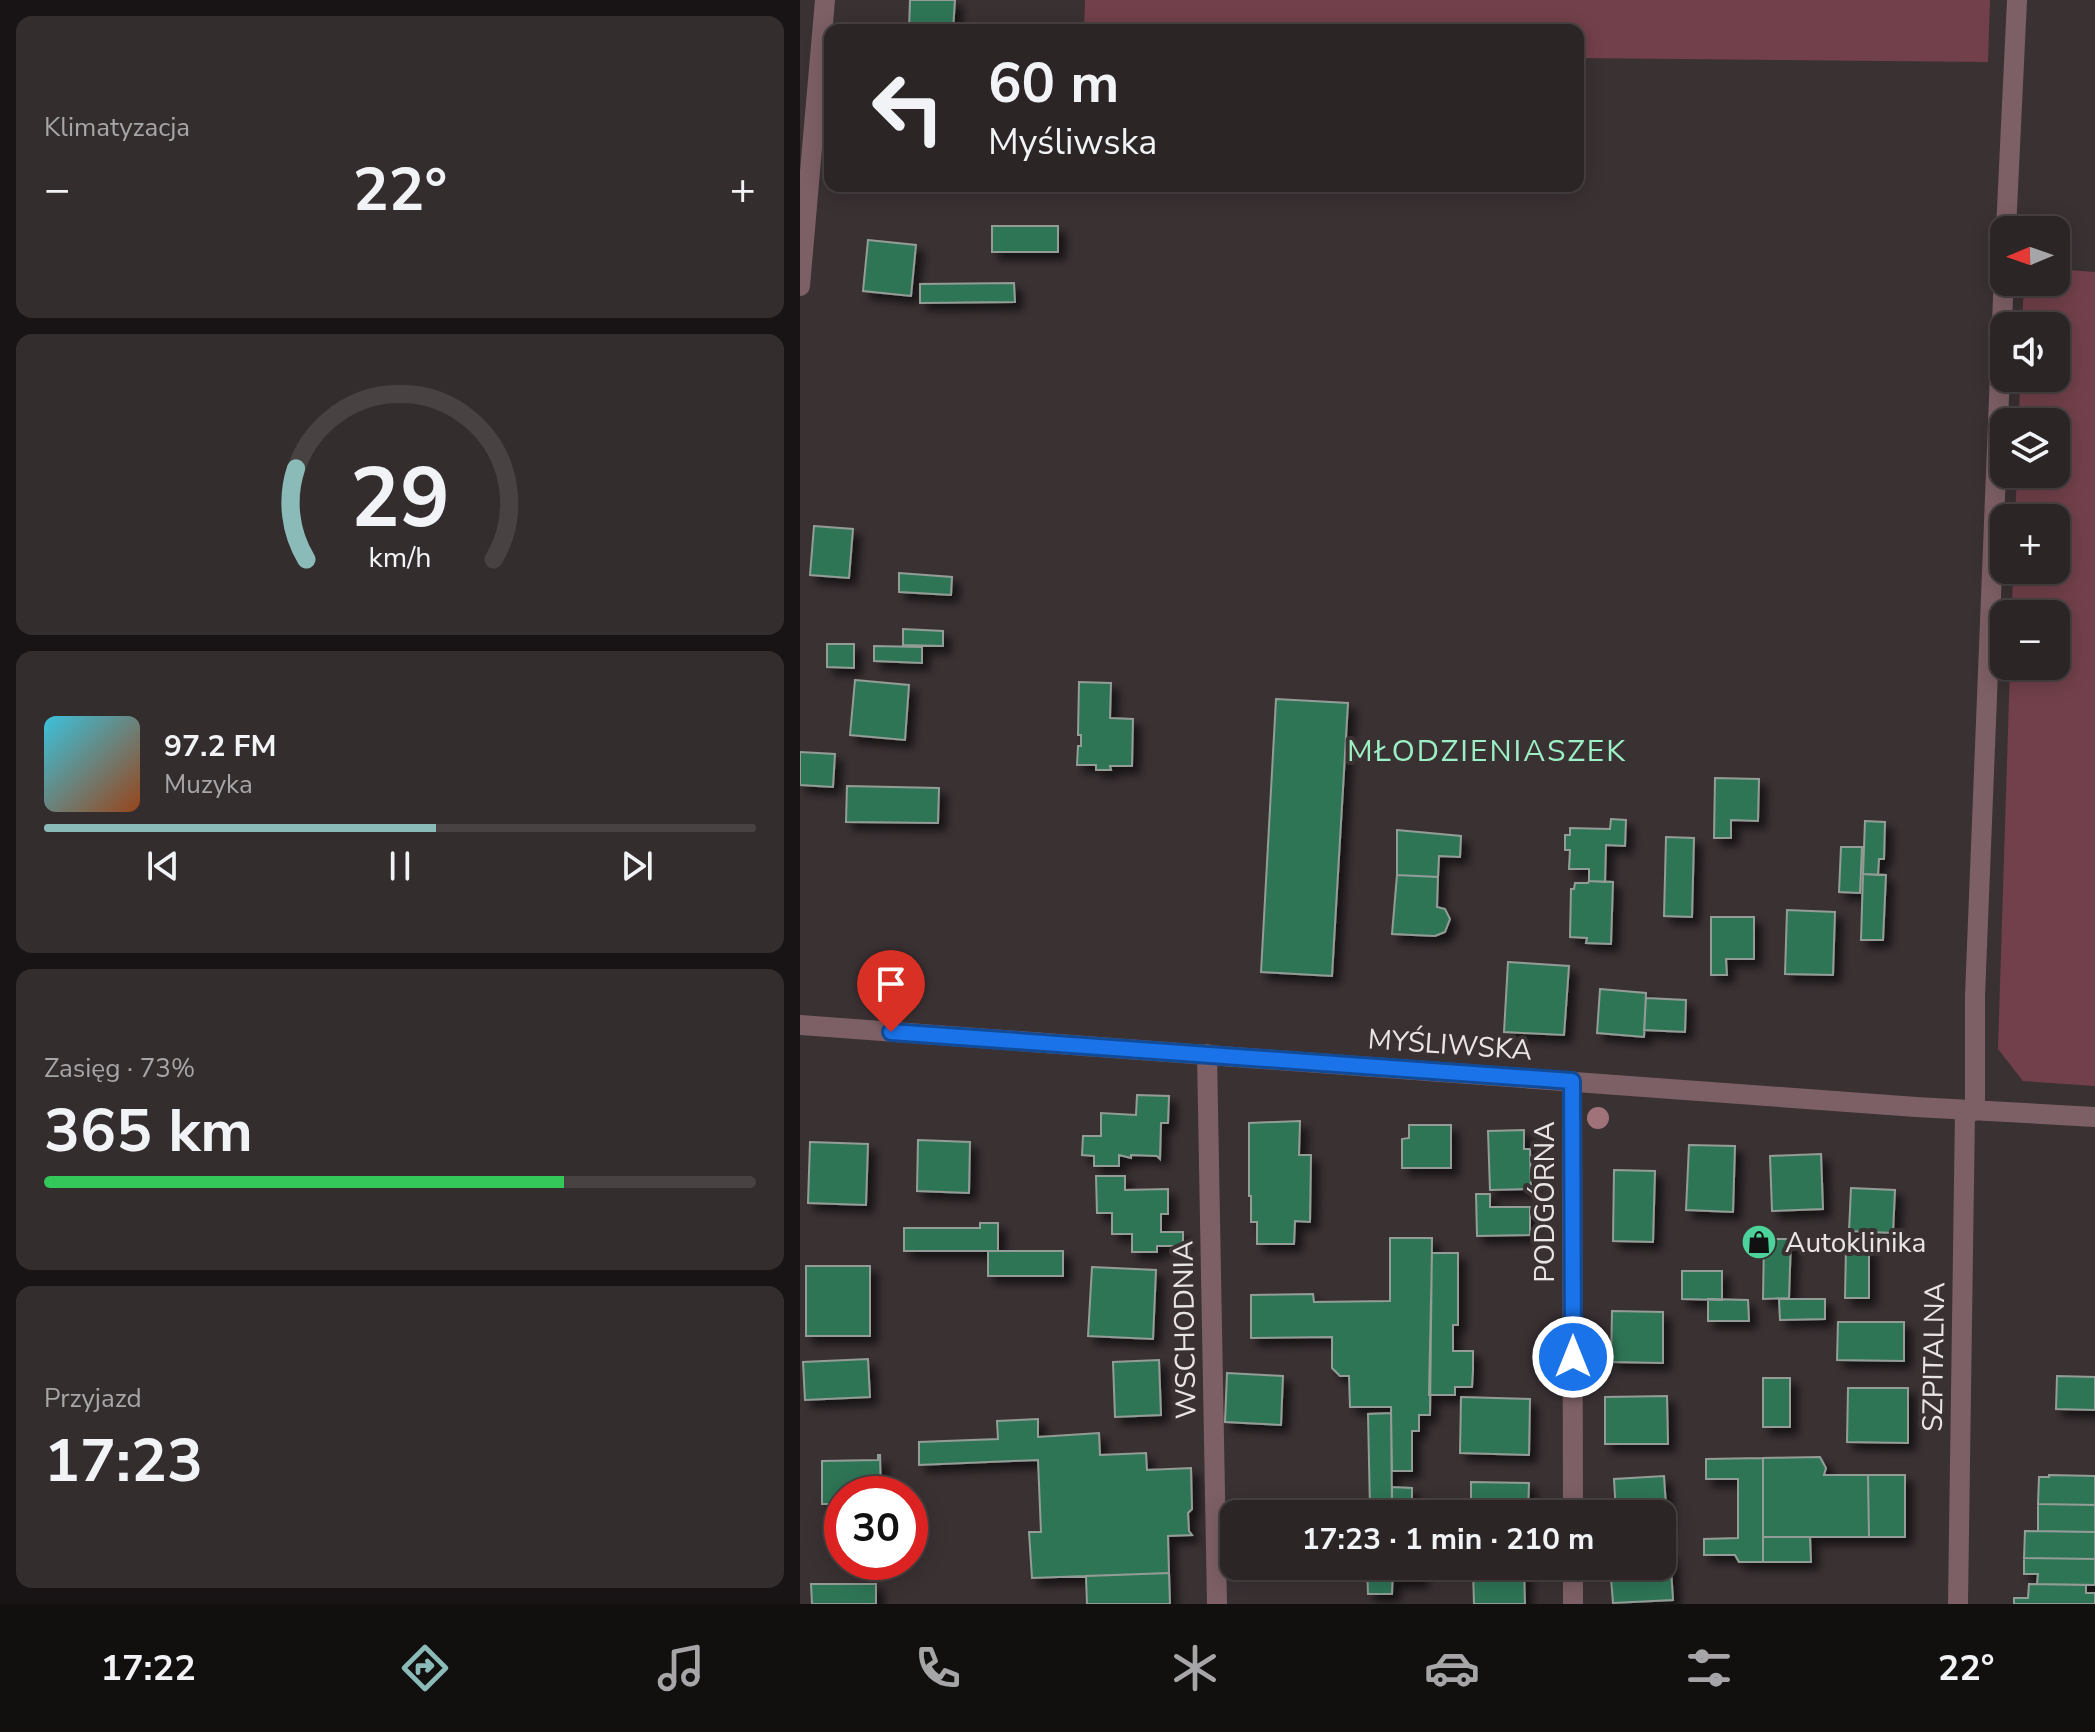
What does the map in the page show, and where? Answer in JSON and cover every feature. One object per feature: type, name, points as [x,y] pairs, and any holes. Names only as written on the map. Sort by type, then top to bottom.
[{"type":"street","points":[[800,286],[825,0]]},
{"type":"street","points":[[2007,216],[2017,0]]},
{"type":"street","name":"SZPITALNA","points":[[1958,1604],[1970,1110],[2003,296]]},
{"type":"street","name":"MYŚLIWSKA","points":[[800,1025],[2095,1117]]},
{"type":"street","name":"WSCHODNIA","points":[[1207,1054],[1217,1604]]},
{"type":"street","name":"PODGÓRNA","points":[[1572,1081],[1573,1500]]},
{"type":"street","points":[[1573,1580],[1573,1604]]},
{"type":"shaded area","points":[[1085,0],[1990,0],[1988,62],[1584,58],[1584,24],[1084,24]]},
{"type":"shaded area","points":[[2070,270],[2095,272],[2095,1086],[2023,1081],[1998,1049],[2010,680],[2070,680],[2070,600],[2012,600],[2013,584],[2070,584],[2070,504],[2016,504],[2016,488],[2070,488],[2070,408],[2019,408],[2020,392],[2070,392],[2070,312],[2023,312],[2023,296],[2070,296]]},
{"type":"building","points":[[910,0],[955,0],[953,24],[909,24]]},
{"type":"building","points":[[992,226],[1058,226],[1058,252],[992,252]]},
{"type":"building","points":[[868,240],[916,245],[911,296],[863,291]]},
{"type":"building","points":[[1014,283],[1015,302],[920,303],[920,284]]},
{"type":"building","points":[[814,526],[853,529],[849,578],[810,575]]},
{"type":"building","points":[[899,573],[952,577],[951,595],[899,592]]},
{"type":"building","points":[[903,629],[943,631],[943,646],[903,645]]},
{"type":"building","points":[[827,644],[854,644],[854,668],[827,667]]},
{"type":"building","points":[[874,646],[922,647],[922,663],[874,661]]},
{"type":"building","points":[[855,680],[909,685],[905,740],[850,735]]},
{"type":"building","points":[[1079,682],[1111,683],[1110,718],[1133,719],[1132,766],[1110,766],[1111,770],[1096,770],[1096,765],[1077,765],[1078,746],[1081,746],[1081,735],[1078,735]]},
{"type":"building","points":[[1276,699],[1348,703],[1332,976],[1261,972]]},
{"type":"building","points":[[800,752],[835,754],[833,787],[800,785]]},
{"type":"building","points":[[1715,778],[1759,779],[1758,821],[1731,820],[1731,838],[1714,838]]},
{"type":"building","points":[[847,786],[939,788],[938,823],[846,822]]},
{"type":"building","points":[[1611,819],[1626,820],[1625,846],[1606,845],[1605,882],[1589,881],[1589,869],[1569,869],[1570,850],[1565,850],[1565,835],[1570,835],[1570,828],[1610,829]]},
{"type":"building","points":[[1865,821],[1885,822],[1884,859],[1879,859],[1878,875],[1863,874]]},
{"type":"building","points":[[1397,830],[1461,836],[1460,857],[1439,856],[1438,877],[1397,875]]},
{"type":"building","points":[[1666,837],[1694,838],[1692,917],[1664,916]]},
{"type":"building","points":[[1841,847],[1862,847],[1860,893],[1839,892]]},
{"type":"building","points":[[1863,874],[1886,875],[1883,940],[1861,940]]},
{"type":"building","points":[[1397,875],[1438,877],[1437,907],[1445,909],[1450,919],[1445,932],[1435,936],[1392,934]]},
{"type":"building","points":[[1613,882],[1611,944],[1586,943],[1587,938],[1570,937],[1571,889],[1574,889],[1575,883]]},
{"type":"building","points":[[1787,910],[1835,912],[1833,975],[1785,974]]},
{"type":"building","points":[[1711,917],[1754,917],[1754,959],[1726,959],[1727,975],[1711,975]]},
{"type":"building","points":[[1508,962],[1569,966],[1564,1035],[1504,1032]]},
{"type":"building","points":[[1600,989],[1646,993],[1644,1037],[1597,1033]]},
{"type":"building","points":[[1646,998],[1686,1000],[1685,1032],[1644,1030]]},
{"type":"building","points":[[1137,1095],[1169,1096],[1168,1123],[1161,1123],[1160,1159],[1157,1156],[1131,1155],[1131,1158],[1119,1155],[1119,1166],[1094,1166],[1094,1156],[1082,1155],[1083,1136],[1101,1136],[1101,1113],[1136,1115]]},
{"type":"building","points":[[1300,1121],[1299,1155],[1311,1155],[1310,1222],[1295,1221],[1294,1244],[1257,1244],[1257,1222],[1251,1222],[1249,1196],[1249,1123]]},
{"type":"building","points":[[1409,1125],[1451,1125],[1451,1168],[1402,1168],[1402,1139],[1409,1138]]},
{"type":"building","points":[[1524,1130],[1524,1149],[1530,1149],[1531,1189],[1490,1190],[1488,1131]]},
{"type":"building","points":[[918,1140],[970,1142],[969,1193],[917,1191]]},
{"type":"building","points":[[810,1142],[868,1144],[866,1205],[808,1203]]},
{"type":"building","points":[[1689,1145],[1735,1146],[1733,1212],[1686,1210]]},
{"type":"building","points":[[1821,1154],[1823,1209],[1772,1211],[1770,1156]]},
{"type":"building","points":[[1614,1170],[1655,1171],[1653,1242],[1613,1241]]},
{"type":"building","points":[[1096,1176],[1125,1176],[1125,1190],[1168,1189],[1168,1214],[1161,1214],[1161,1232],[1183,1232],[1183,1246],[1157,1246],[1157,1252],[1132,1252],[1132,1234],[1112,1234],[1112,1213],[1097,1213]]},
{"type":"building","points":[[1851,1188],[1895,1190],[1893,1233],[1849,1231]]},
{"type":"building","points":[[1476,1194],[1490,1194],[1490,1207],[1530,1207],[1530,1235],[1477,1236]]},
{"type":"building","points":[[980,1223],[998,1223],[998,1251],[904,1251],[904,1228],[980,1228]]},
{"type":"building","points":[[1390,1238],[1432,1238],[1430,1415],[1419,1415],[1419,1431],[1412,1431],[1412,1471],[1392,1471],[1391,1407],[1350,1407],[1349,1376],[1340,1376],[1332,1368],[1332,1337],[1251,1338],[1251,1295],[1313,1294],[1314,1302],[1390,1301]]},
{"type":"building","points":[[1764,1239],[1791,1239],[1789,1298],[1763,1299]]},
{"type":"building","points":[[1846,1247],[1869,1247],[1869,1298],[1845,1298]]},
{"type":"building","points":[[988,1251],[1063,1251],[1063,1276],[988,1276]]},
{"type":"building","points":[[1432,1253],[1458,1253],[1458,1325],[1453,1325],[1453,1351],[1473,1351],[1473,1370],[1472,1387],[1455,1387],[1455,1395],[1429,1395]]},
{"type":"building","points":[[806,1266],[870,1266],[870,1336],[806,1336]]},
{"type":"building","points":[[1092,1267],[1156,1270],[1153,1339],[1088,1336]]},
{"type":"building","points":[[1682,1271],[1722,1271],[1722,1300],[1682,1299]]},
{"type":"building","points":[[1708,1299],[1748,1300],[1749,1321],[1708,1321]]},
{"type":"building","points":[[1779,1299],[1825,1299],[1825,1319],[1780,1320]]},
{"type":"building","points":[[1612,1311],[1663,1312],[1663,1363],[1611,1362]]},
{"type":"building","points":[[1838,1322],[1904,1322],[1904,1361],[1837,1360]]},
{"type":"building","points":[[868,1359],[870,1397],[805,1400],[803,1362]]},
{"type":"building","points":[[1159,1360],[1161,1415],[1115,1417],[1113,1362]]},
{"type":"building","points":[[1227,1373],[1283,1376],[1281,1425],[1225,1422]]},
{"type":"building","points":[[2057,1376],[2095,1377],[2095,1410],[2056,1409]]},
{"type":"building","points":[[1763,1378],[1790,1378],[1790,1427],[1763,1427]]},
{"type":"building","points":[[1848,1388],[1908,1388],[1908,1443],[1847,1442]]},
{"type":"building","points":[[1667,1396],[1668,1444],[1605,1444],[1605,1397]]},
{"type":"building","points":[[1461,1397],[1530,1399],[1529,1455],[1460,1453]]},
{"type":"building","points":[[1391,1413],[1392,1500],[1370,1500],[1368,1414]]},
{"type":"building","points":[[1038,1419],[1038,1437],[1099,1433],[1100,1455],[1146,1453],[1147,1470],[1191,1468],[1192,1509],[1188,1513],[1192,1535],[1168,1536],[1169,1573],[1032,1578],[1029,1532],[1041,1532],[1038,1460],[919,1465],[919,1442],[998,1439],[997,1421]]},
{"type":"building","points":[[880,1455],[881,1476],[824,1476],[822,1504],[822,1461],[878,1460]]},
{"type":"building","points":[[1820,1457],[1826,1468],[1824,1475],[1868,1475],[1869,1537],[1763,1537],[1763,1458]]},
{"type":"building","points":[[1763,1458],[1763,1562],[1739,1562],[1735,1555],[1704,1555],[1704,1539],[1738,1538],[1738,1479],[1706,1479],[1706,1459]]},
{"type":"building","points":[[1868,1475],[1905,1475],[1905,1537],[1869,1537]]},
{"type":"building","points":[[1664,1476],[1666,1500],[1615,1500],[1614,1479]]},
{"type":"building","points":[[2095,1476],[2095,1505],[2038,1504],[2039,1477]]},
{"type":"building","points":[[1471,1482],[1529,1483],[1528,1500],[1471,1500]]},
{"type":"building","points":[[1392,1487],[1412,1488],[1412,1500],[1392,1500]]},
{"type":"building","points":[[2038,1504],[2095,1505],[2095,1532],[2038,1531]]},
{"type":"building","points":[[2025,1531],[2095,1532],[2095,1559],[2024,1558]]},
{"type":"building","points":[[1763,1537],[1810,1537],[1811,1562],[1763,1562]]},
{"type":"building","points":[[2024,1558],[2095,1559],[2095,1585],[2037,1584],[2038,1574],[2024,1574]]},
{"type":"building","points":[[1169,1573],[1170,1604],[1087,1604],[1086,1576]]},
{"type":"building","points":[[1368,1580],[1392,1580],[1392,1594],[1368,1594]]},
{"type":"building","points":[[1473,1580],[1524,1580],[1525,1604],[1474,1604]]},
{"type":"building","points":[[1611,1580],[1672,1580],[1673,1600],[1613,1603]]},
{"type":"building","points":[[811,1584],[876,1584],[876,1604],[812,1604]]},
{"type":"building","points":[[2029,1584],[2086,1585],[2086,1593],[2095,1593],[2095,1604],[2014,1604],[2014,1598],[2028,1598]]},
{"type":"place","name":"Autoklinika","points":[[1759,1242]]},
{"type":"district","name":"MŁODZIENIASZEK","points":[[1487,751]]},
{"type":"route","points":[[891,1032],[1572,1081],[1573,1357]]}]
